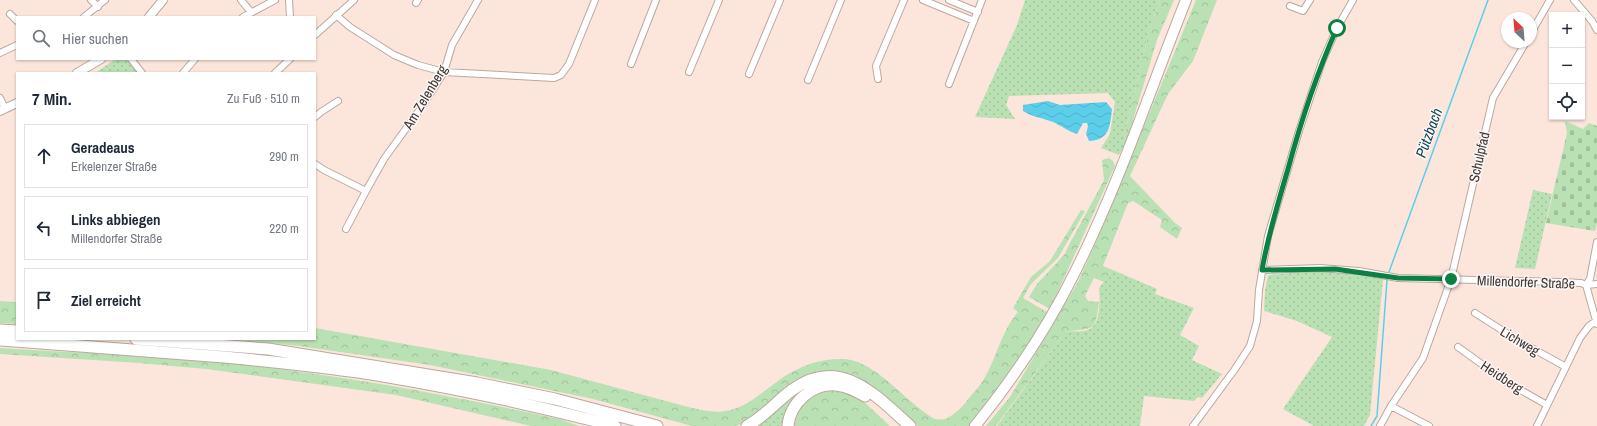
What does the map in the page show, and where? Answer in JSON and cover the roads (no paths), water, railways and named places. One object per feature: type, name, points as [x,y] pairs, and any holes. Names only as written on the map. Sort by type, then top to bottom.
[{"type":"highway","points":[[0,330],[16,331]]},
{"type":"highway","points":[[0,340],[164,352],[322,367],[474,392],[615,426]]},
{"type":"highway","points":[[149,340],[268,349],[477,383],[555,399],[655,425],[668,426]]},
{"type":"highway","points":[[747,426],[757,420],[798,385],[814,378],[833,376],[847,378],[864,387],[910,426]]},
{"type":"highway","points":[[788,426],[792,410],[803,397],[816,388],[830,385],[852,389],[864,396],[899,426]]},
{"type":"highway","points":[[556,411],[566,418],[594,426]]},
{"type":"main road","points":[[975,426],[1024,361],[1048,323],[1075,272],[1099,222],[1124,161],[1186,0]]},
{"type":"street","points":[[91,0],[98,7]]},
{"type":"street","points":[[85,16],[105,0]]},
{"type":"street","points":[[150,16],[163,0]]},
{"type":"street","points":[[241,0],[251,12]]},
{"type":"street","points":[[245,16],[276,0]]},
{"type":"street","points":[[289,0],[290,16]]},
{"type":"street","points":[[316,34],[354,0]]},
{"type":"street","name":"Am Zelenberg","points":[[346,229],[384,160],[444,72],[452,45],[478,0]]},
{"type":"street","points":[[336,15],[350,27],[394,55],[418,65],[444,72],[554,78],[561,75],[568,64],[595,0]]},
{"type":"street","points":[[631,64],[656,0]]},
{"type":"street","points":[[689,72],[719,0]]},
{"type":"street","points":[[749,74],[780,0]]},
{"type":"street","points":[[808,80],[841,0]]},
{"type":"street","points":[[878,79],[876,66],[904,0]]},
{"type":"street","points":[[923,0],[974,22]]},
{"type":"street","points":[[949,0],[978,12]]},
{"type":"street","points":[[949,84],[982,0]]},
{"type":"street","points":[[1193,426],[1250,346],[1257,321],[1262,270],[1268,236],[1308,103],[1322,62],[1337,28],[1353,0]]},
{"type":"street","points":[[1537,23],[1550,0]]},
{"type":"street","points":[[1574,0],[1592,21],[1597,30]]},
{"type":"street","points":[[1290,6],[1304,11],[1308,1]]},
{"type":"street","points":[[10,14],[16,20]]},
{"type":"street","points":[[0,53],[16,45]]},
{"type":"street","name":"Schulpfad","points":[[1380,426],[1391,406],[1423,358],[1451,279],[1493,98],[1522,48]]},
{"type":"street","points":[[79,72],[99,60]]},
{"type":"street","points":[[132,60],[141,72]]},
{"type":"street","points":[[184,72],[195,60]]},
{"type":"street","points":[[277,72],[289,60]]},
{"type":"street","points":[[0,98],[3,110],[16,103]]},
{"type":"street","points":[[316,117],[338,101]]},
{"type":"street","points":[[316,165],[366,191]]},
{"type":"street","points":[[1537,426],[1580,338],[1589,326],[1596,322],[1586,285],[1590,279],[1597,242]]},
{"type":"street","name":"Millendorfer Straße","points":[[1262,270],[1320,268],[1359,271],[1392,277],[1561,282],[1581,283],[1586,285],[1597,284]]},
{"type":"street","name":"Lichweg","points":[[1475,313],[1519,341],[1566,367]]},
{"type":"street","name":"Heidberg","points":[[1458,347],[1505,381],[1547,404]]},
{"type":"street","points":[[1391,406],[1429,426]]},
{"type":"water","points":[[1048,101],[1060,105],[1106,102],[1112,109],[1108,131],[1101,138],[1089,141],[1086,134],[1088,126],[1087,123],[1083,123],[1077,134],[1053,122],[1023,111],[1023,105]]},
{"type":"waterway","name":"Pützbach","points":[[1389,272],[1488,0]]},
{"type":"waterway","name":"Pützbach","points":[[1371,426],[1377,416],[1387,280]]}]
